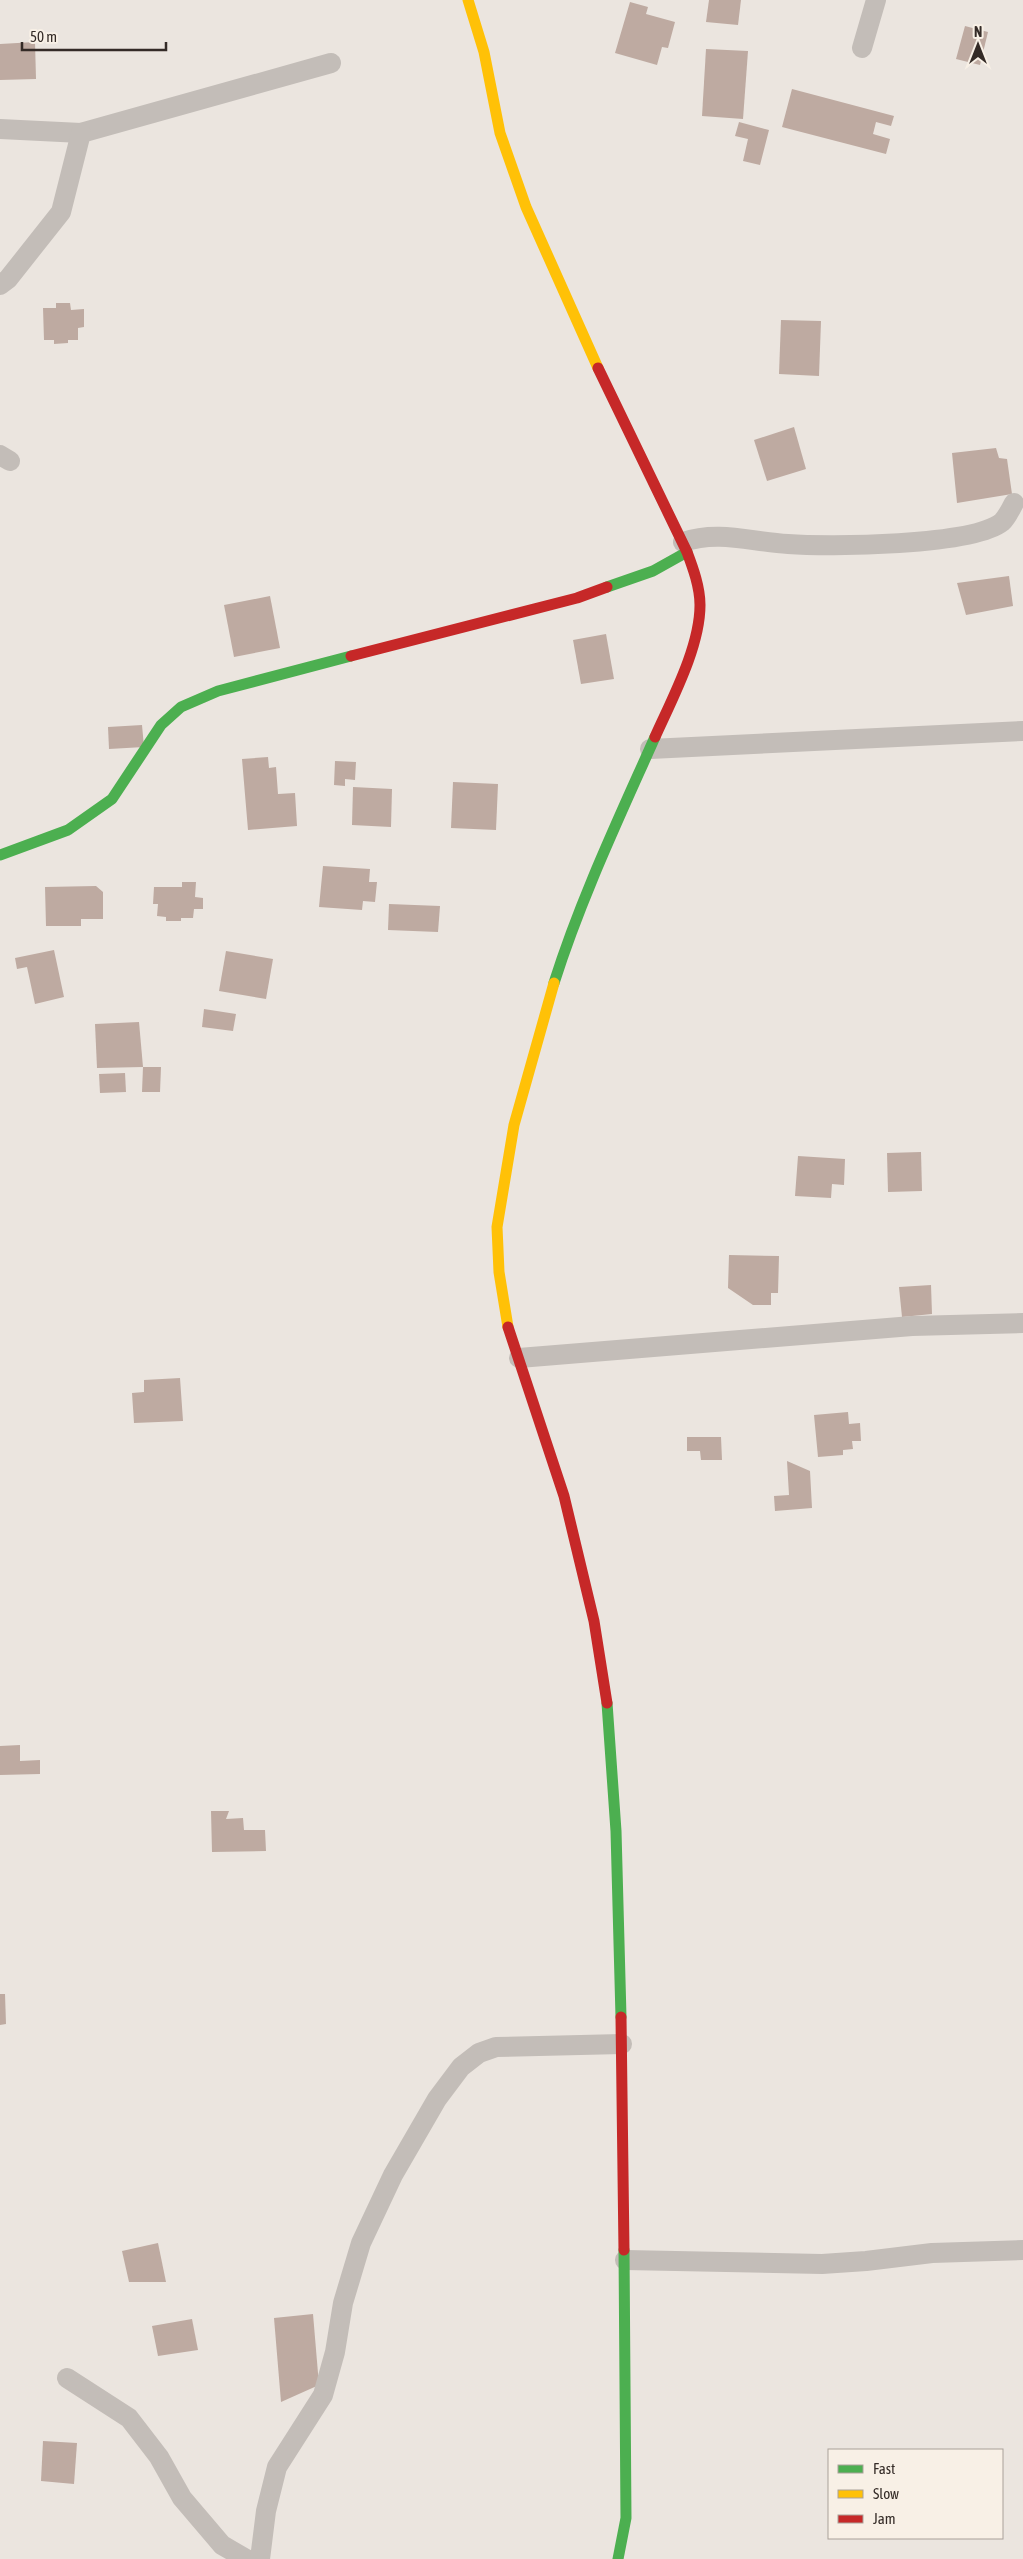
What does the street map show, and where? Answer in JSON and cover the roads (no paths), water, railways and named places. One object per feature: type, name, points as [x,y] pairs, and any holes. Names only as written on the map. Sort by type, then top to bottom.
[{"type":"street","points":[[468,0],[484,52],[500,133],[526,207],[588,346],[685,547],[694,571],[700,604],[697,633],[674,694],[596,869],[567,943],[537,1039],[514,1125],[503,1182],[498,1236],[498,1272],[508,1328],[564,1496],[576,1541],[594,1621],[606,1696],[616,1831],[622,2044],[626,2518],[618,2559]]},
{"type":"street","points":[[862,48],[876,0]]},
{"type":"street","points":[[0,130],[81,133],[331,63]]},
{"type":"street","points":[[0,285],[8,279],[61,212],[81,133]]},
{"type":"street","points":[[0,856],[68,830],[93,814],[112,799],[161,725],[182,707],[218,691],[576,598],[653,571],[695,538],[726,536],[785,544],[811,545],[933,540],[964,535],[997,525],[1003,522],[1014,503]]},
{"type":"street","points":[[650,749],[1023,731]]},
{"type":"street","points":[[519,1358],[912,1326],[1023,1323]]},
{"type":"street","points":[[260,2559],[266,2511],[277,2467],[323,2395],[335,2352],[343,2303],[361,2243],[393,2175],[437,2099],[461,2068],[480,2053],[496,2046],[622,2044]]},
{"type":"street","points":[[625,2260],[822,2264],[866,2262],[932,2253],[1023,2250]]},
{"type":"street","points":[[67,2378],[129,2418],[159,2457],[182,2498],[222,2545],[246,2559]]}]
